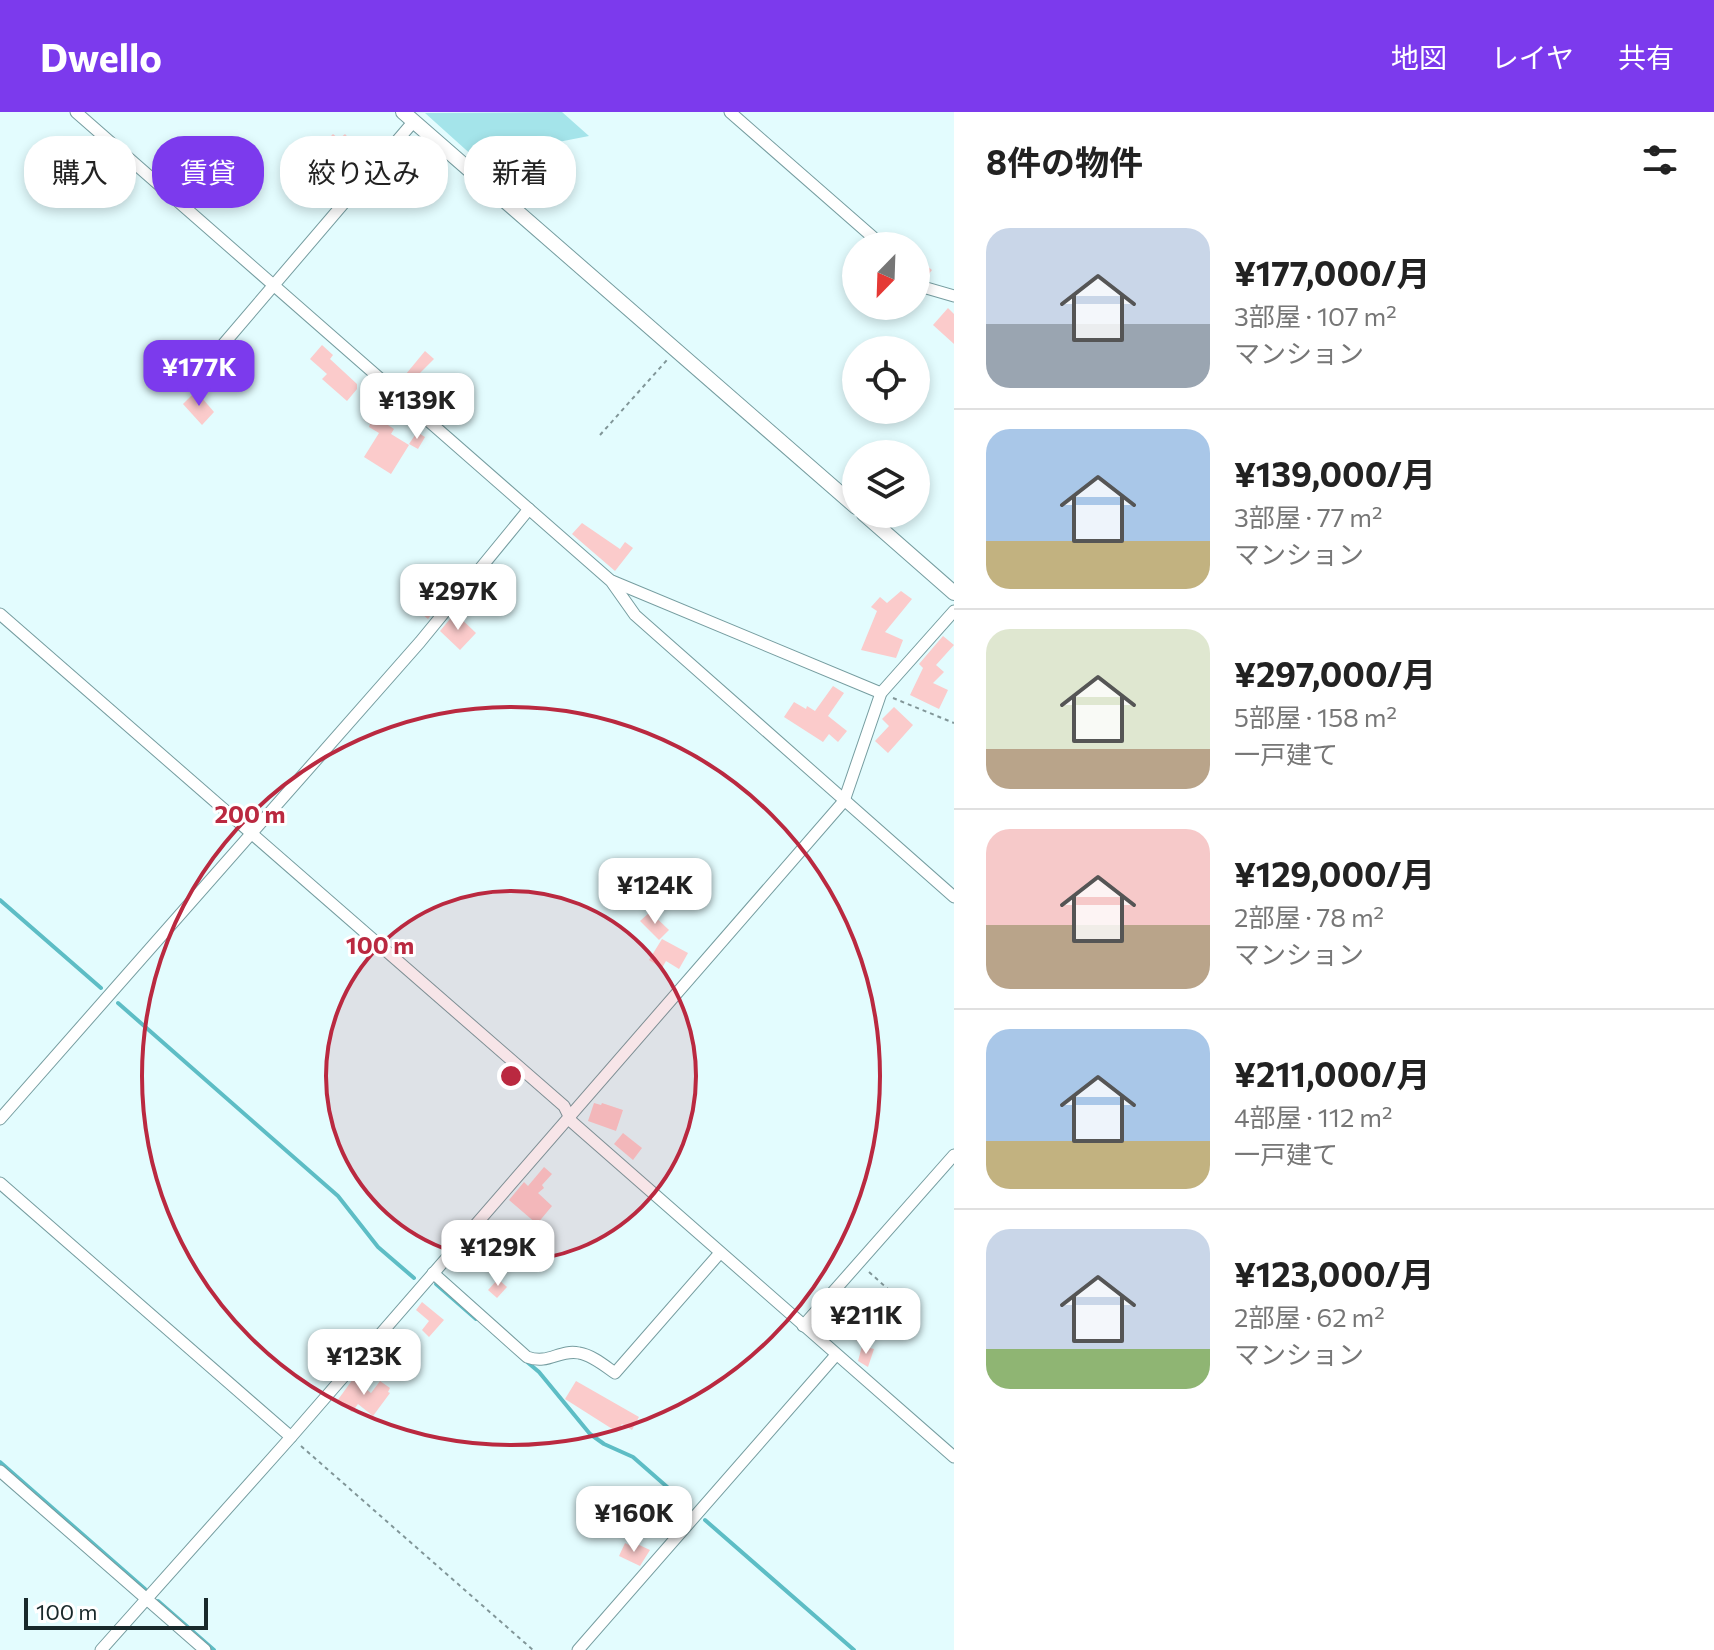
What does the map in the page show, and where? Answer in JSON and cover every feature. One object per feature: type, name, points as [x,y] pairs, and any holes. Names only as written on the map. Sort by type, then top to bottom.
[{"type":"street","points":[[76,112],[611,581],[635,615],[954,897]]},
{"type":"street","points":[[730,112],[867,232]]},
{"type":"street","points":[[197,375],[409,117],[842,495]]},
{"type":"street","points":[[930,289],[954,296]]},
{"type":"street","points":[[0,1119],[420,642],[529,509]]},
{"type":"street","points":[[880,528],[954,593]]},
{"type":"street","points":[[611,581],[881,693]]},
{"type":"street","points":[[101,1650],[291,1437],[844,801],[881,693],[954,611]]},
{"type":"street","points":[[0,614],[564,1106],[572,1122],[954,1457]]},
{"type":"street","points":[[803,1326],[954,1155]]},
{"type":"street","points":[[0,1183],[291,1437]]},
{"type":"street","points":[[433,1273],[527,1357],[546,1360],[562,1354],[579,1353],[615,1373],[719,1254]]},
{"type":"street","points":[[578,1650],[836,1355]]},
{"type":"street","points":[[0,1471],[205,1650]]},
{"type":"path","points":[[600,435],[676,350]]},
{"type":"path","points":[[881,693],[954,723]]},
{"type":"path","points":[[858,1262],[919,1317]]},
{"type":"path","points":[[291,1437],[533,1650]]},
{"type":"shaded area","points":[[562,112],[589,136],[576,139],[576,136],[464,136],[464,148],[425,113]]},
{"type":"building","points":[[948,308],[954,314],[954,344],[933,325]]},
{"type":"building","points":[[322,345],[333,355],[330,359],[357,384],[357,389],[347,401],[322,379],[327,374],[310,359]]},
{"type":"building","points":[[425,351],[434,359],[413,380],[406,374]]},
{"type":"building","points":[[196,391],[214,412],[202,425],[183,404]]},
{"type":"building","points":[[376,403],[393,415],[388,425],[394,429],[391,434],[409,445],[391,474],[364,457],[379,433],[364,420]]},
{"type":"building","points":[[417,432],[425,437],[418,449],[409,444]]},
{"type":"building","points":[[582,523],[620,549],[625,542],[633,548],[615,571],[572,534]]},
{"type":"building","points":[[440,582],[449,591],[428,619],[416,609]]},
{"type":"building","points":[[901,591],[912,599],[885,632],[903,640],[896,658],[861,650],[877,611],[871,607],[880,597],[887,603]]},
{"type":"building","points":[[455,613],[476,633],[460,650],[440,631]]},
{"type":"building","points":[[943,636],[954,645],[936,665],[944,672],[933,683],[948,690],[939,709],[910,695],[923,668],[919,664]]},
{"type":"building","points":[[833,686],[844,693],[828,716],[847,731],[838,742],[829,734],[823,742],[784,717],[794,702],[815,711]]},
{"type":"building","points":[[894,707],[913,725],[888,753],[875,741],[889,726],[882,719]]},
{"type":"building","points":[[650,912],[669,930],[659,940],[640,921]]},
{"type":"building","points":[[662,939],[688,953],[679,969],[666,961],[662,968],[649,960]]},
{"type":"building","points":[[594,1103],[623,1110],[616,1131],[588,1121]]},
{"type":"building","points":[[623,1133],[642,1148],[633,1160],[614,1144]]},
{"type":"building","points":[[544,1167],[552,1174],[538,1193],[552,1206],[537,1224],[509,1200],[524,1182],[528,1186]]},
{"type":"building","points":[[476,1237],[501,1259],[493,1268],[467,1247]]},
{"type":"building","points":[[498,1279],[507,1287],[497,1298],[488,1290]]},
{"type":"building","points":[[851,1288],[869,1305],[856,1320],[866,1325],[860,1342],[830,1327],[843,1297]]},
{"type":"building","points":[[422,1302],[444,1320],[429,1337],[422,1330],[429,1321],[416,1310]]},
{"type":"building","points":[[395,1330],[408,1341],[397,1354],[405,1361],[392,1376],[372,1359]]},
{"type":"building","points":[[862,1346],[874,1349],[868,1367],[858,1361]]},
{"type":"building","points":[[353,1379],[371,1393],[380,1381],[390,1388],[390,1393],[373,1416],[358,1404],[352,1412],[337,1401]]},
{"type":"building","points":[[576,1381],[639,1417],[632,1430],[622,1424],[617,1432],[565,1399]]},
{"type":"building","points":[[625,1543],[633,1547],[635,1543],[650,1550],[640,1566],[619,1556]]},
{"type":"waterway","points":[[0,900],[101,988]]},
{"type":"waterway","points":[[118,1003],[338,1196],[378,1247],[414,1278]]},
{"type":"waterway","points":[[436,1284],[476,1319]]},
{"type":"waterway","points":[[526,1361],[539,1372],[590,1434],[633,1457],[690,1507]]},
{"type":"waterway","points":[[0,1462],[145,1589]]},
{"type":"waterway","points":[[705,1520],[854,1650]]},
{"type":"waterway","points":[[158,1601],[214,1650]]}]
